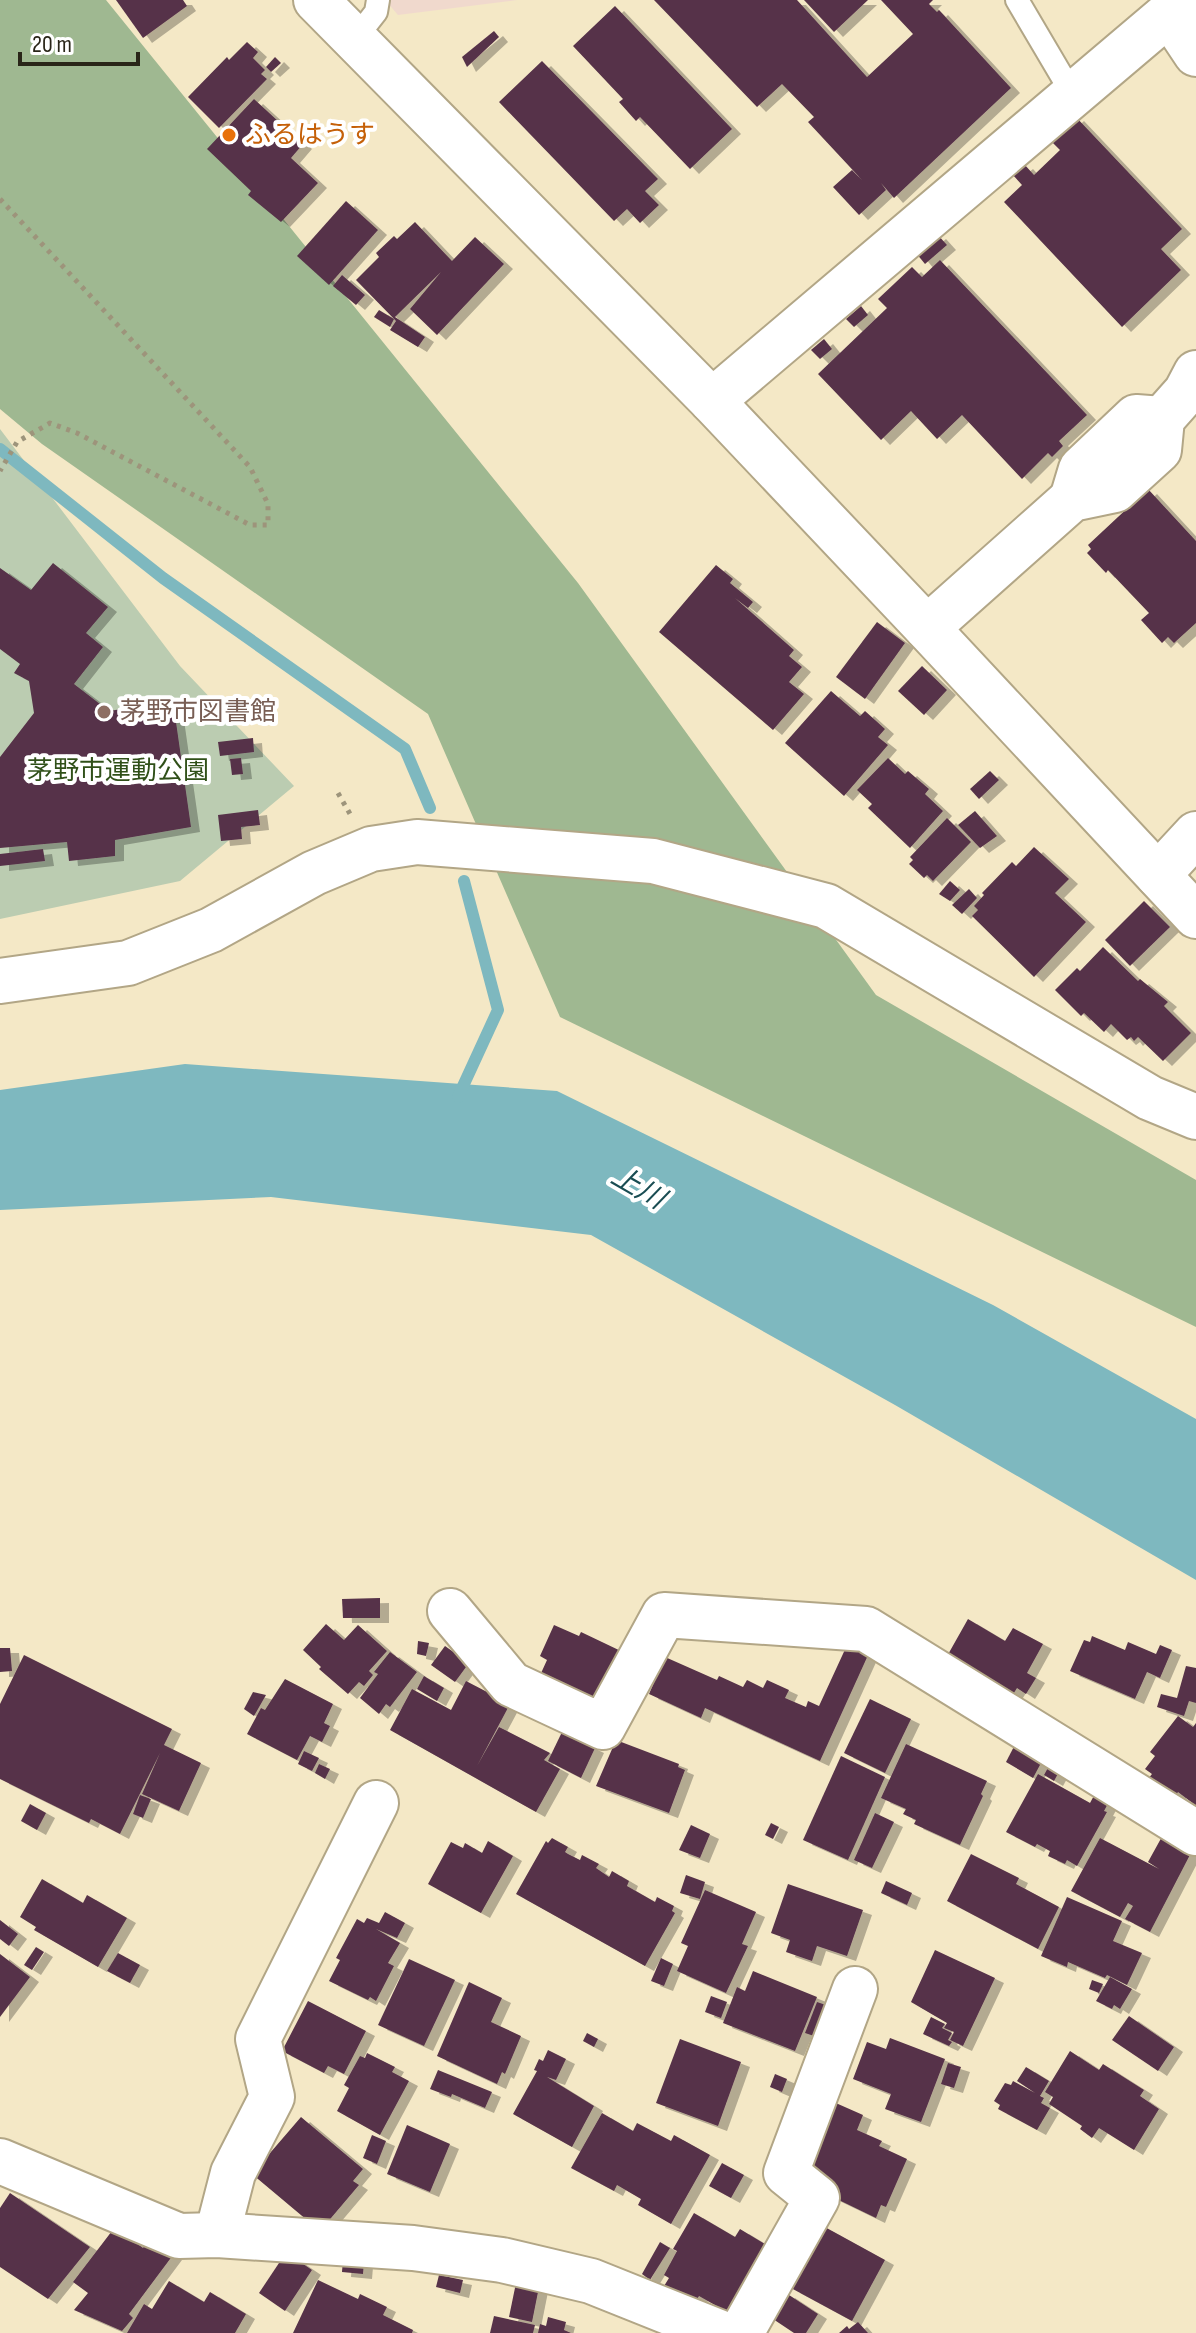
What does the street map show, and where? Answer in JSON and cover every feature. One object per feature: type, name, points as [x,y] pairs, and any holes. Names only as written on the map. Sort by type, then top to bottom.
[{"type":"street","points":[[316,0],[712,401],[1196,916]]},
{"type":"street","points":[[712,401],[1177,8],[1196,54]]},
{"type":"street","points":[[927,628],[1072,499],[1115,490],[1159,450],[1162,419],[1186,392],[1196,373]]},
{"type":"street","points":[[1158,875],[1196,834]]},
{"type":"street","points":[[0,981],[128,963],[211,930],[314,873],[371,849],[417,842],[653,861],[826,906],[1150,1098],[1196,1117]]},
{"type":"street","points":[[450,1611],[511,1684],[603,1727],[664,1615],[866,1629],[1196,1833]]},
{"type":"street","points":[[217,2235],[233,2173],[272,2097],[258,2039],[376,1803]]},
{"type":"street","points":[[741,2333],[817,2198],[786,2173],[855,1989]]},
{"type":"street","points":[[0,2161],[179,2236],[217,2235],[413,2248],[502,2260],[591,2281],[721,2333]]},
{"type":"lane","points":[[354,40],[376,12],[378,0]]},
{"type":"lane","points":[[1017,0],[1073,95]]},
{"type":"path","points":[[0,199],[250,467],[268,504],[268,525],[250,525],[91,440],[50,423],[17,442],[0,471]]},
{"type":"shaded area","points":[[385,0],[517,0],[398,15]]},
{"type":"green space","points":[[0,0],[106,0],[578,583],[876,995],[1196,1180],[1196,1327],[560,1017],[428,714],[42,444],[0,409]]},
{"type":"green space","name":"茅野市運動公園","points":[[0,429],[180,666],[294,786],[180,881],[0,919]]},
{"type":"water","name":"上川","points":[[185,1064],[557,1091],[993,1305],[1196,1419],[1196,1580],[895,1405],[591,1235],[271,1197],[0,1210],[0,1090]]},
{"type":"building","points":[[116,0],[183,0],[187,6],[143,38]]},
{"type":"building","points":[[654,0],[797,0],[867,77],[913,34],[881,0],[933,0],[929,4],[937,12],[939,10],[1011,88],[894,198],[881,183],[886,190],[859,215],[833,187],[852,170],[862,180],[808,122],[814,117],[782,84],[757,107]]},
{"type":"building","points":[[804,0],[868,0],[834,32]]},
{"type":"building","points":[[615,6],[732,129],[690,169],[640,117],[636,121],[619,102],[623,99],[573,46]]},
{"type":"building","points":[[494,31],[499,37],[467,67],[462,57]]},
{"type":"building","points":[[247,42],[258,52],[253,58],[265,70],[261,74],[267,79],[219,128],[188,97],[227,57],[229,60]]},
{"type":"building","points":[[275,57],[281,63],[271,72],[266,67]]},
{"type":"building","points":[[542,61],[658,179],[645,191],[659,205],[640,223],[627,209],[614,221],[499,102]]},
{"type":"building","points":[[254,99],[303,144],[291,158],[318,183],[281,222],[248,195],[251,191],[207,149]]},
{"type":"building","points":[[1075,116],[1182,229],[1161,249],[1181,270],[1122,327],[1004,202],[1022,185],[1012,174],[1024,164],[1034,175],[1060,150],[1050,140]]},
{"type":"building","points":[[346,201],[378,230],[329,285],[297,256]]},
{"type":"building","points":[[415,222],[452,261],[475,237],[504,264],[437,335],[410,309],[441,272],[395,317],[425,337],[418,347],[390,330],[396,321],[356,280],[379,257],[376,253]]},
{"type":"building","points":[[937,234],[947,245],[925,264],[916,253]]},
{"type":"building","points":[[940,260],[1087,415],[1059,441],[1063,446],[1052,457],[1048,453],[1022,479],[962,415],[937,439],[911,411],[881,440],[818,374],[887,308],[878,299],[912,267],[922,277]]},
{"type":"building","points":[[342,275],[365,295],[356,305],[333,286]]},
{"type":"building","points":[[861,306],[868,315],[854,327],[846,319]]},
{"type":"building","points":[[379,310],[394,319],[390,327],[374,317]]},
{"type":"building","points":[[824,339],[832,349],[820,359],[811,350]]},
{"type":"building","points":[[1148,489],[1196,541],[1196,623],[1174,643],[1168,637],[1162,643],[1141,620],[1149,613],[1087,553],[1091,549],[1088,545]]},
{"type":"building","name":"茅野市図書館","points":[[53,563],[108,607],[86,633],[103,647],[74,684],[109,711],[173,701],[191,827],[115,840],[115,856],[69,861],[67,842],[0,848],[0,757],[34,713],[29,681],[14,673],[20,664],[0,649],[0,568],[31,590]]},
{"type":"building","points":[[716,565],[733,579],[730,583],[753,602],[748,608],[735,598],[794,650],[789,656],[802,667],[789,682],[804,694],[773,730],[659,632]]},
{"type":"building","points":[[877,622],[905,643],[865,699],[836,677]]},
{"type":"building","points":[[922,666],[947,690],[924,715],[898,691]]},
{"type":"building","points":[[831,691],[860,716],[865,711],[885,729],[878,737],[888,745],[844,796],[785,743]]},
{"type":"building","points":[[253,738],[254,752],[220,756],[218,742]]},
{"type":"building","points":[[241,758],[243,774],[232,775],[230,759]]},
{"type":"building","points":[[888,758],[905,774],[908,771],[929,789],[925,794],[943,811],[910,848],[868,808],[872,804],[857,790]]},
{"type":"building","points":[[990,771],[999,780],[979,799],[970,789]]},
{"type":"building","points":[[258,810],[260,825],[241,827],[242,839],[221,841],[218,815]]},
{"type":"building","points":[[975,811],[997,836],[980,848],[958,825]]},
{"type":"building","points":[[947,818],[971,842],[933,881],[927,875],[924,878],[909,864],[913,860],[910,857]]},
{"type":"building","points":[[1034,847],[1069,879],[1055,893],[1086,922],[1034,977],[972,916],[978,910],[974,906],[984,895],[982,893],[1012,862],[1016,866]]},
{"type":"building","points":[[43,849],[45,861],[0,866],[0,854]]},
{"type":"building","points":[[950,881],[960,890],[950,901],[939,894]]},
{"type":"building","points":[[969,889],[977,898],[962,914],[952,905]]},
{"type":"building","points":[[1144,901],[1170,927],[1130,966],[1105,940]]},
{"type":"building","points":[[1103,947],[1138,981],[1140,979],[1168,1002],[1164,1006],[1191,1033],[1163,1061],[1138,1037],[1134,1041],[1131,1037],[1127,1040],[1111,1024],[1104,1032],[1084,1013],[1081,1016],[1055,990],[1077,968],[1080,971]]},
{"type":"building","points":[[380,1598],[380,1618],[343,1618],[342,1599]]},
{"type":"building","points":[[968,1619],[1005,1641],[1013,1628],[1043,1644],[1027,1673],[1036,1678],[1026,1694],[1017,1688],[1012,1696],[946,1658]]},
{"type":"building","points":[[326,1624],[344,1640],[358,1625],[387,1651],[369,1671],[373,1675],[364,1686],[359,1682],[348,1694],[303,1650]]},
{"type":"building","points":[[554,1625],[579,1636],[581,1632],[625,1653],[598,1707],[537,1682],[547,1660],[540,1656]]},
{"type":"building","points":[[1092,1636],[1125,1650],[1128,1642],[1156,1654],[1160,1645],[1172,1650],[1160,1678],[1147,1672],[1135,1699],[1070,1671],[1084,1640],[1090,1642]]},
{"type":"building","points":[[418,1641],[429,1643],[426,1656],[417,1654]]},
{"type":"building","points":[[848,1643],[869,1653],[820,1761],[705,1708],[701,1718],[649,1694],[665,1657],[717,1680],[719,1676],[743,1687],[747,1680],[763,1688],[767,1680],[789,1690],[785,1698],[806,1707],[808,1701],[819,1706]]},
{"type":"building","points":[[445,1646],[469,1663],[455,1682],[431,1665]]},
{"type":"building","points":[[0,1648],[10,1648],[12,1671],[0,1672]]},
{"type":"building","points":[[390,1652],[417,1672],[390,1707],[386,1704],[379,1714],[360,1698],[378,1674],[374,1672]]},
{"type":"building","points":[[24,1655],[172,1729],[164,1745],[201,1763],[179,1811],[142,1794],[160,1753],[120,1834],[91,1819],[89,1823],[0,1779],[0,1704]]},
{"type":"building","points":[[1186,1666],[1196,1668],[1196,1703],[1189,1701],[1184,1716],[1157,1707],[1161,1694],[1177,1698]]},
{"type":"building","points":[[424,1676],[444,1688],[437,1701],[417,1689]]},
{"type":"building","points":[[285,1679],[333,1704],[324,1723],[330,1726],[322,1742],[310,1736],[297,1760],[247,1734],[261,1708],[265,1710]]},
{"type":"building","points":[[466,1681],[510,1704],[477,1766],[499,1727],[550,1753],[544,1760],[560,1769],[536,1812],[390,1730],[412,1689],[451,1710]]},
{"type":"building","points":[[253,1692],[266,1695],[254,1716],[244,1709]]},
{"type":"building","points":[[870,1699],[911,1719],[885,1773],[844,1753]]},
{"type":"building","points":[[1178,1716],[1193,1727],[1196,1723],[1196,1817],[1195,1805],[1178,1792],[1174,1798],[1148,1779],[1152,1774],[1145,1769],[1155,1756],[1150,1752]]},
{"type":"building","points":[[562,1732],[595,1748],[581,1778],[548,1761]]},
{"type":"building","points":[[1020,1735],[1048,1750],[1033,1778],[1006,1762]]},
{"type":"building","points":[[616,1740],[679,1764],[678,1767],[685,1770],[669,1813],[596,1786]]},
{"type":"building","points":[[906,1744],[987,1781],[960,1845],[914,1824],[916,1820],[903,1814],[906,1809],[881,1798]]},
{"type":"building","points":[[304,1751],[319,1758],[312,1771],[298,1764]]},
{"type":"building","points":[[1055,1755],[1065,1761],[1054,1781],[1044,1775]]},
{"type":"building","points":[[841,1756],[885,1777],[848,1860],[803,1840]]},
{"type":"building","points":[[319,1764],[330,1769],[325,1779],[315,1773]]},
{"type":"building","points":[[1038,1774],[1090,1803],[1097,1790],[1111,1798],[1104,1811],[1107,1812],[1077,1866],[1067,1860],[1065,1864],[1048,1856],[1050,1851],[1006,1832]]},
{"type":"building","points":[[140,1795],[151,1799],[143,1818],[133,1814]]},
{"type":"building","points":[[30,1804],[46,1813],[37,1830],[21,1821]]},
{"type":"building","points":[[875,1813],[894,1822],[872,1868],[854,1860]]},
{"type":"building","points":[[771,1823],[779,1827],[773,1839],[765,1835]]},
{"type":"building","points":[[691,1825],[710,1834],[700,1858],[679,1850]]},
{"type":"building","points":[[1164,1833],[1193,1849],[1150,1932],[1125,1919],[1133,1906],[1128,1903],[1120,1917],[1071,1891],[1100,1838],[1159,1869],[1148,1862]]},
{"type":"building","points":[[552,1838],[568,1847],[565,1852],[568,1854],[580,1860],[582,1855],[599,1864],[596,1868],[609,1877],[612,1871],[629,1881],[627,1886],[655,1902],[657,1897],[674,1906],[672,1911],[675,1913],[645,1966],[516,1894],[546,1841],[548,1843]]},
{"type":"building","points":[[488,1841],[513,1856],[481,1913],[428,1884],[451,1842],[463,1848],[465,1843],[482,1853]]},
{"type":"building","points":[[971,1854],[1019,1878],[1016,1884],[1059,1907],[1038,1949],[947,1901]]},
{"type":"building","points":[[686,1875],[705,1882],[700,1899],[680,1893]]},
{"type":"building","points":[[42,1879],[83,1903],[87,1895],[127,1918],[98,1967],[34,1930],[36,1927],[20,1917]]},
{"type":"building","points":[[886,1881],[912,1893],[907,1905],[881,1893]]},
{"type":"building","points":[[788,1884],[863,1910],[847,1956],[817,1946],[812,1961],[786,1952],[790,1940],[771,1933]]},
{"type":"building","points":[[705,1890],[756,1912],[742,1944],[748,1946],[726,1993],[677,1971],[688,1946],[681,1943]]},
{"type":"building","points":[[1067,1897],[1122,1921],[1113,1941],[1142,1953],[1127,1985],[1107,1975],[1105,1978],[1068,1962],[1067,1967],[1041,1956]]},
{"type":"building","points":[[385,1912],[405,1923],[397,1938],[376,1929],[400,1943],[388,1963],[394,1966],[376,2001],[370,1997],[368,2000],[329,1981],[340,1960],[336,1958],[357,1919],[364,1923],[367,1918],[379,1923]]},
{"type":"building","points":[[0,1920],[18,1934],[9,1946],[0,1939]]},
{"type":"building","points":[[36,1947],[44,1952],[32,1970],[24,1965]]},
{"type":"building","points":[[935,1950],[995,1978],[963,2046],[950,2040],[954,2032],[944,2028],[947,2023],[911,2002]]},
{"type":"building","points":[[118,1953],[140,1965],[130,1983],[107,1971]]},
{"type":"building","points":[[0,1954],[30,1977],[0,2017]]},
{"type":"building","points":[[661,1958],[673,1964],[664,1986],[651,1981]]},
{"type":"building","points":[[409,1959],[455,1980],[424,2046],[378,2025]]},
{"type":"building","points":[[753,1971],[817,1997],[795,2051],[723,2023],[737,1987],[745,1991]]},
{"type":"building","points":[[1110,1977],[1132,1989],[1120,2009],[1114,2005],[1112,2009],[1096,2001]]},
{"type":"building","points":[[1092,1980],[1103,1984],[1099,1993],[1089,1989]]},
{"type":"building","points":[[469,1982],[502,1998],[491,2022],[521,2036],[505,2074],[502,2072],[497,2084],[437,2056]]},
{"type":"building","points":[[711,1996],[727,2002],[721,2018],[705,2012]]},
{"type":"building","points":[[308,2001],[366,2031],[344,2074],[328,2066],[324,2073],[282,2051]]},
{"type":"building","points":[[817,2002],[835,2008],[823,2039],[805,2033]]},
{"type":"building","points":[[1129,2016],[1174,2047],[1158,2071],[1112,2040]]},
{"type":"building","points":[[931,2017],[945,2024],[942,2028],[952,2033],[949,2046],[923,2034]]},
{"type":"building","points":[[587,2033],[598,2039],[594,2047],[583,2041]]},
{"type":"building","points":[[890,2038],[945,2059],[921,2122],[885,2109],[891,2094],[853,2079],[867,2042],[886,2049]]},
{"type":"building","points":[[680,2039],[741,2062],[718,2126],[656,2103]]},
{"type":"building","points":[[548,2050],[566,2059],[556,2080],[547,2077],[594,2106],[572,2147],[513,2114],[537,2071],[534,2070],[539,2059],[543,2061]]},
{"type":"building","points":[[1070,2051],[1099,2070],[1103,2064],[1144,2090],[1140,2096],[1159,2109],[1134,2150],[1099,2128],[1092,2138],[1080,2129],[1082,2126],[1049,2104],[1053,2097],[1045,2092]]},
{"type":"building","points":[[367,2053],[395,2067],[392,2072],[409,2081],[380,2135],[337,2111],[349,2088],[344,2085],[360,2056],[365,2058]]},
{"type":"building","points":[[948,2063],[961,2067],[954,2088],[941,2084]]},
{"type":"building","points":[[1026,2067],[1049,2081],[1040,2096],[1044,2098],[1041,2103],[1050,2108],[1037,2130],[998,2109],[1000,2105],[994,2101],[1005,2083],[1011,2085],[1013,2081],[1035,2093],[1017,2081]]},
{"type":"building","points":[[438,2070],[492,2092],[485,2108],[452,2094],[451,2097],[430,2089]]},
{"type":"building","points":[[775,2074],[787,2079],[782,2092],[770,2087]]},
{"type":"building","points":[[829,2100],[863,2115],[857,2130],[882,2141],[879,2146],[907,2159],[886,2207],[881,2205],[876,2218],[816,2189],[803,2173]]},
{"type":"building","points":[[602,2113],[633,2131],[637,2123],[671,2141],[674,2135],[710,2155],[671,2224],[638,2205],[641,2199],[617,2185],[614,2191],[571,2168]]},
{"type":"building","points":[[301,2117],[363,2169],[353,2181],[359,2185],[320,2231],[252,2174]]},
{"type":"building","points":[[407,2125],[450,2144],[430,2192],[387,2174]]},
{"type":"building","points":[[372,2135],[386,2141],[377,2164],[363,2158]]},
{"type":"building","points":[[722,2163],[744,2175],[731,2198],[709,2186]]},
{"type":"building","points":[[10,2193],[90,2247],[48,2299],[0,2267],[0,2208]]},
{"type":"building","points":[[694,2213],[735,2237],[740,2229],[773,2249],[729,2313],[699,2296],[691,2309],[661,2291],[669,2278],[664,2275],[677,2251],[673,2249]]},
{"type":"building","points":[[823,2226],[885,2260],[852,2321],[791,2288]]},
{"type":"building","points":[[115,2227],[143,2248],[150,2238],[173,2255],[129,2314],[133,2318],[122,2331],[74,2310],[88,2293],[73,2282]]},
{"type":"building","points":[[660,2242],[670,2248],[650,2280],[642,2274]]},
{"type":"building","points":[[283,2257],[293,2257],[312,2270],[285,2311],[259,2293]]},
{"type":"building","points":[[343,2259],[364,2262],[363,2274],[342,2272]]},
{"type":"building","points":[[439,2275],[463,2280],[460,2293],[436,2287]]},
{"type":"building","points":[[318,2280],[358,2299],[360,2294],[387,2307],[383,2315],[413,2330],[412,2333],[293,2333]]},
{"type":"building","points":[[169,2281],[204,2302],[210,2292],[246,2314],[235,2333],[127,2333],[144,2304],[152,2309]]},
{"type":"building","points":[[516,2283],[539,2287],[532,2322],[509,2317]]},
{"type":"building","points":[[786,2293],[818,2314],[806,2333],[794,2333],[770,2317]]},
{"type":"building","points":[[494,2316],[535,2325],[533,2333],[490,2333]]},
{"type":"building","points":[[548,2317],[566,2322],[564,2330],[571,2333],[538,2333],[540,2324],[546,2326]]},
{"type":"building","points":[[858,2322],[868,2333],[839,2333],[847,2326],[849,2329]]},
{"type":"waterway","points":[[0,449],[163,578],[405,749],[430,808]]},
{"type":"waterway","points":[[458,1097],[498,1010],[464,881]]},
{"type":"place","name":"ふるはうす","points":[[229,135]]},
{"type":"place","name":"茅野市図書館","points":[[104,712]]}]
